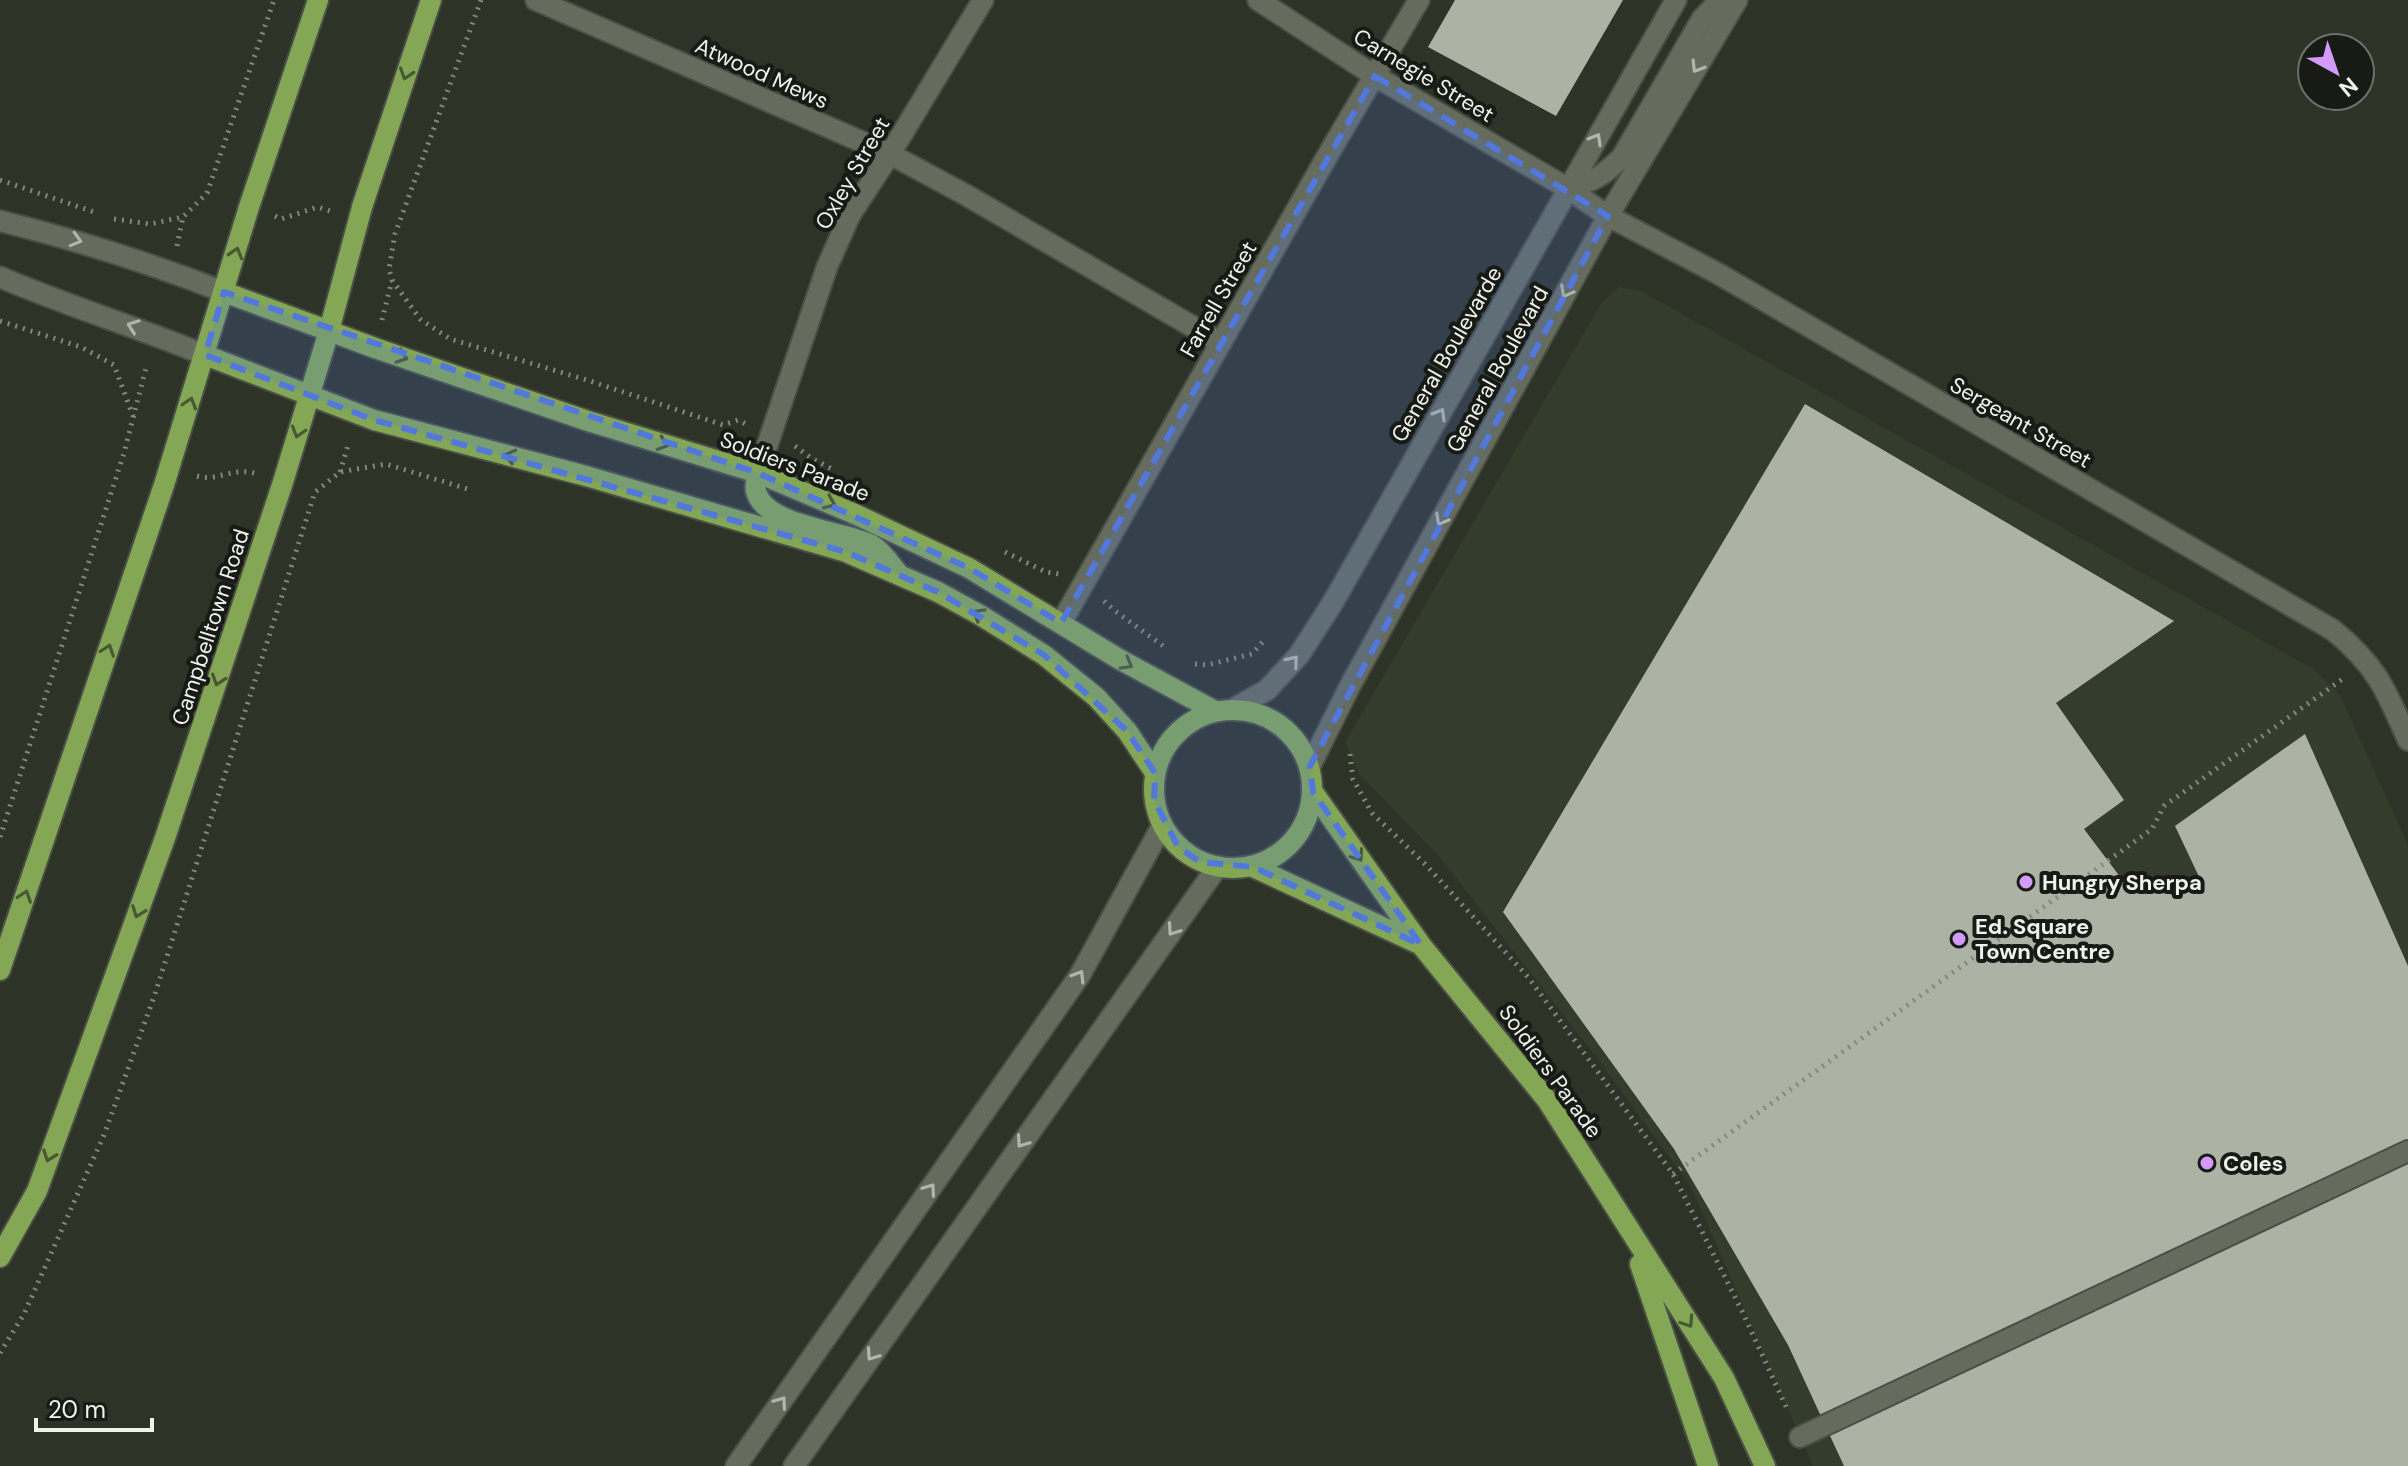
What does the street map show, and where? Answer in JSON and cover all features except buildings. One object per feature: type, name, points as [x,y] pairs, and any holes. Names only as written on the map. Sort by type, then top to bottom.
[{"type":"main road","points":[[0,970],[164,485],[249,207],[318,0]]},
{"type":"main road","name":"Campbelltown Road","points":[[0,1257],[37,1191],[160,853],[283,482],[329,331],[362,207],[431,0]]},
{"type":"main road","name":"Soldiers Parade","points":[[224,292],[588,421],[758,473],[969,568],[1131,666],[1224,710]]},
{"type":"main road","points":[[205,355],[374,420],[616,484],[831,548],[938,592],[1044,655],[1096,697],[1127,731],[1155,773]]},
{"type":"main road","points":[[758,473],[755,488],[769,510],[871,545],[900,576]]},
{"type":"main road","points":[[1224,710],[1258,713],[1281,724],[1299,743],[1310,766],[1313,792],[1308,816],[1296,839],[1277,856],[1253,867],[1226,868],[1200,862],[1178,847],[1162,826],[1154,800],[1155,773],[1162,752],[1175,734],[1194,719],[1224,710]]},
{"type":"main road","name":"Soldiers Parade","points":[[1313,792],[1421,945],[1547,1100],[1724,1378],[1765,1466]]},
{"type":"main road","name":"Soldiers Parade","points":[[1253,867],[1421,945]]},
{"type":"main road","name":"Soldiers Parade","points":[[1630,1233],[1708,1466]]},
{"type":"street","name":"Atwood Mews","points":[[536,0],[890,154],[1221,343]]},
{"type":"street","name":"Oxley Street","points":[[758,473],[827,267],[850,215],[983,0]]},
{"type":"street","name":"Carnegie Street","points":[[1258,0],[1375,76],[1567,188]]},
{"type":"street","name":"Farrell Street","points":[[1061,623],[1419,0]]},
{"type":"street","name":"General Boulevarde","points":[[1224,710],[1267,690],[1299,655],[1324,617],[1676,0]]},
{"type":"street","points":[[1567,188],[1591,182],[1622,157],[1702,19],[1720,0]]},
{"type":"street","name":"General Boulevard","points":[[1310,766],[1350,686],[1608,216],[1737,0]]},
{"type":"street","name":"Sergeant Street","points":[[1567,188],[1608,216],[1717,273],[2333,630],[2368,661],[2386,691],[2408,740]]},
{"type":"street","points":[[0,221],[127,256],[224,292]]},
{"type":"street","points":[[0,277],[205,355]]},
{"type":"street","points":[[736,1466],[1080,975],[1162,826]]},
{"type":"street","points":[[794,1466],[1218,866]]},
{"type":"street","points":[[1800,1437],[2408,1151]]},
{"type":"path","points":[[114,219],[150,224],[183,217],[207,193],[274,0]]},
{"type":"path","points":[[481,0],[395,234],[389,269],[392,280],[420,319],[450,339],[723,425],[738,420]]},
{"type":"path","points":[[0,180],[99,214]]},
{"type":"path","points":[[281,219],[318,207]]},
{"type":"path","points":[[0,321],[81,347],[114,365],[133,417],[0,837]]},
{"type":"path","points":[[0,1353],[24,1314],[104,1135],[155,994],[315,492],[340,472],[386,464],[471,490]]},
{"type":"path","points":[[205,478],[245,470]]},
{"type":"path","points":[[1099,596],[1177,655]]},
{"type":"path","points":[[1189,664],[1207,665],[1252,654],[1266,638]]},
{"type":"path","points":[[1673,1174],[2152,829],[2164,806],[2368,661]]},
{"type":"path","points":[[1353,779],[1372,813],[1426,865],[1528,977],[1673,1174],[1742,1311],[1800,1437]]},
{"type":"highlighted area","points":[[1375,76],[1608,216],[1310,766],[1313,792],[1421,945],[1253,867],[1200,862],[1178,847],[1154,800],[1155,773],[1127,731],[1044,655],[938,592],[846,552],[374,420],[205,355],[224,292],[758,473],[969,568],[1061,623]]},
{"type":"shaded area","name":"Ed. Square Town Centre","points":[[1619,287],[1641,291],[2315,670],[2340,695],[2408,845],[2408,1466],[1813,1466],[1691,1187],[1598,1059],[1438,855],[1359,774],[1345,742],[1602,302]]},
{"type":"place","name":"Hungry Sherpa","points":[[2026,882]]},
{"type":"place","name":"Ed. Square Town Centre","points":[[1959,939]]},
{"type":"place","name":"Coles","points":[[2207,1163]]}]
